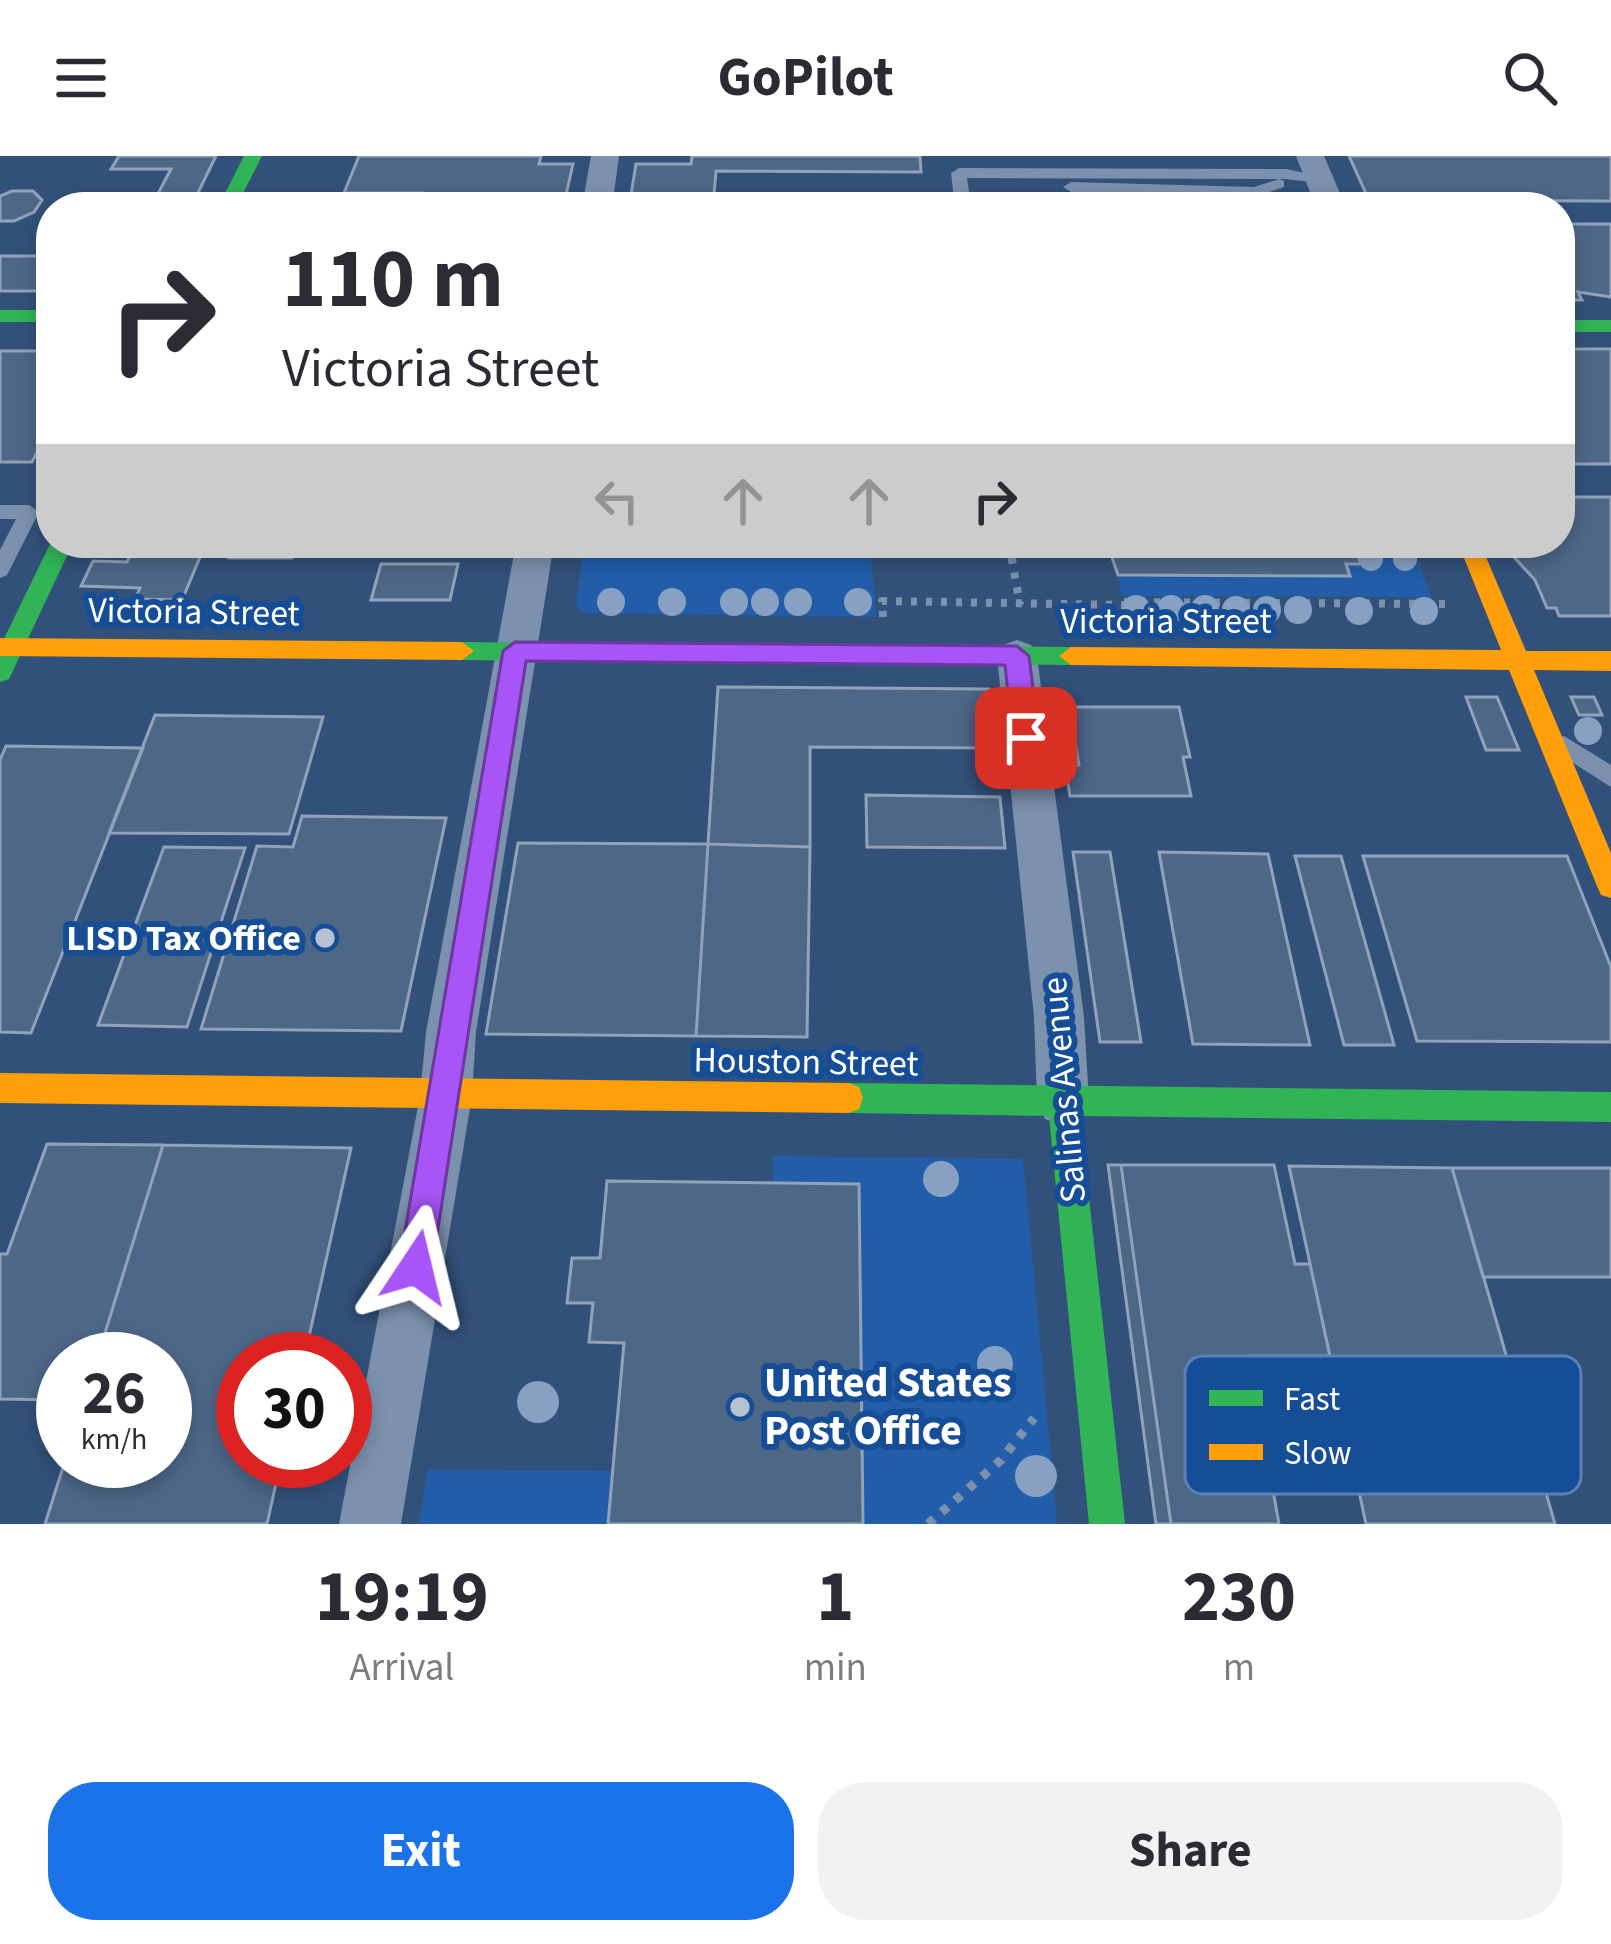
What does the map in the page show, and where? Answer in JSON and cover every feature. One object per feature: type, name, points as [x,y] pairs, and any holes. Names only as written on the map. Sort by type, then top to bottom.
[{"type":"main road","points":[[235,192],[253,156]]},
{"type":"main road","points":[[0,316],[36,316]]},
{"type":"main road","points":[[1575,326],[1611,326]]},
{"type":"main road","points":[[4,655],[55,558]]},
{"type":"main road","points":[[1474,558],[1611,886]]},
{"type":"main road","name":"Victoria Street","points":[[4,655],[515,651],[1022,633],[1611,661]]},
{"type":"main road","name":"Houston Street","points":[[0,1088],[1611,1107]]},
{"type":"main road","name":"Salinas Avenue","points":[[1063,1101],[1107,1524]]},
{"type":"street","points":[[599,192],[605,156]]},
{"type":"street","points":[[370,1524],[446,1096],[451,1032],[533,558]]},
{"type":"street","name":"Salinas Avenue","points":[[1022,633],[1063,1101]]},
{"type":"lane","points":[[959,180],[1286,174],[1315,167]]},
{"type":"lane","points":[[959,180],[1255,192],[1315,167]]},
{"type":"lane","points":[[959,180],[961,192]]},
{"type":"lane","points":[[0,512],[29,512],[0,569]]},
{"type":"lane","points":[[0,569],[45,558]]},
{"type":"lane","points":[[1549,736],[1611,776]]},
{"type":"path","points":[[1011,558],[1022,633]]},
{"type":"path","points":[[883,623],[881,601],[1457,604]]},
{"type":"path","points":[[1124,602],[1128,625]]},
{"type":"path","points":[[928,1524],[1001,1460],[1046,1404]]},
{"type":"shaded area","points":[[582,558],[871,558],[876,617],[585,613],[576,605]]},
{"type":"shaded area","points":[[1358,558],[1417,558],[1431,597],[1122,596],[1118,575],[1349,576],[1346,564],[1360,564]]},
{"type":"shaded area","points":[[773,1156],[1023,1159],[1057,1524],[863,1524],[859,1185],[773,1183]]},
{"type":"shaded area","points":[[428,1470],[613,1471],[608,1524],[419,1524]]},
{"type":"building","points":[[119,156],[216,156],[198,192],[159,192],[171,169],[111,169]]},
{"type":"building","points":[[359,156],[541,156],[539,164],[573,164],[567,192],[344,192]]},
{"type":"building","points":[[692,156],[920,156],[921,172],[716,171],[714,192],[631,192],[636,164],[691,164]]},
{"type":"building","points":[[1349,156],[1611,156],[1611,201],[1575,201],[1575,192],[1365,192]]},
{"type":"building","points":[[33,191],[36,209],[14,221],[0,221],[0,196]]},
{"type":"building","points":[[1575,224],[1611,224],[1611,297],[1578,292],[1582,300],[1575,300]]},
{"type":"building","points":[[0,256],[36,256],[36,291],[0,291]]},
{"type":"building","points":[[1575,349],[1611,349],[1611,464],[1575,464]]},
{"type":"building","points":[[0,351],[36,351],[36,454],[32,462],[0,462]]},
{"type":"building","points":[[1575,497],[1611,497],[1611,616],[1559,616],[1556,608],[1547,608],[1535,580],[1515,558],[1575,558]]},
{"type":"building","points":[[129,558],[200,558],[182,600],[135,599],[140,588],[81,586],[93,561],[127,562]]},
{"type":"building","points":[[1112,558],[1359,558],[1361,564],[1346,564],[1350,576],[1118,575]]},
{"type":"building","points":[[381,564],[458,564],[450,600],[371,600]]},
{"type":"building","points":[[718,687],[989,689],[995,748],[810,747],[810,847],[708,844]]},
{"type":"building","points":[[1466,697],[1497,697],[1519,750],[1486,750]]},
{"type":"building","points":[[1571,697],[1594,697],[1602,715],[1579,715]]},
{"type":"building","points":[[1069,707],[1179,707],[1190,757],[1183,757],[1191,796],[1070,796],[1065,765],[1079,765]]},
{"type":"building","points":[[155,715],[323,717],[289,834],[109,833]]},
{"type":"building","points":[[6,746],[143,748],[31,1033],[0,1032],[0,760]]},
{"type":"building","points":[[866,795],[1000,797],[1005,848],[867,847]]},
{"type":"building","name":"LISD Tax Office","points":[[302,816],[446,818],[401,1031],[201,1029],[257,846],[293,847]]},
{"type":"building","points":[[518,843],[708,844],[696,1036],[486,1034]]},
{"type":"building","points":[[708,844],[810,847],[807,1037],[696,1036]]},
{"type":"building","points":[[164,847],[245,848],[187,1027],[98,1025]]},
{"type":"building","points":[[1073,852],[1110,852],[1141,1042],[1100,1042]]},
{"type":"building","points":[[1159,852],[1268,854],[1310,1045],[1193,1044]]},
{"type":"building","points":[[1295,856],[1341,856],[1394,1045],[1344,1045]]},
{"type":"building","points":[[1363,856],[1567,856],[1611,967],[1611,1042],[1417,1041]]},
{"type":"building","points":[[47,1144],[163,1145],[105,1332],[36,1332],[36,1400],[0,1399],[0,1254],[7,1254]]},
{"type":"building","points":[[163,1145],[351,1148],[310,1332],[216,1332],[216,1488],[275,1488],[267,1524],[45,1524],[56,1488],[192,1488],[192,1332],[105,1332]]},
{"type":"building","points":[[1108,1165],[1121,1165],[1171,1524],[1156,1524]]},
{"type":"building","points":[[1121,1165],[1274,1165],[1295,1264],[1310,1264],[1330,1356],[1185,1356],[1185,1494],[1274,1494],[1279,1524],[1171,1524]]},
{"type":"building","points":[[1289,1166],[1452,1168],[1506,1356],[1330,1356]]},
{"type":"building","points":[[1452,1168],[1611,1168],[1611,1277],[1483,1277]]},
{"type":"building","name":"United States Post Office","points":[[607,1181],[859,1184],[863,1524],[608,1524],[624,1343],[589,1342],[593,1303],[567,1303],[572,1258],[600,1258]]},
{"type":"building","points":[[1360,1494],[1546,1494],[1555,1524],[1366,1524]]},
{"type":"traffic: fast","points":[[235,192],[253,156]]},
{"type":"traffic: fast","points":[[0,316],[36,316]]},
{"type":"traffic: fast","points":[[1575,326],[1611,326]]},
{"type":"traffic: fast","points":[[0,672],[55,558]]},
{"type":"traffic: fast","points":[[462,651],[1071,656]]},
{"type":"traffic: fast","points":[[848,1098],[1611,1107]]},
{"type":"traffic: fast","points":[[1063,1101],[1107,1524]]},
{"type":"traffic: slow","points":[[1475,558],[1611,886]]},
{"type":"traffic: slow","points":[[0,647],[462,651]]},
{"type":"traffic: slow","points":[[1071,656],[1611,661]]},
{"type":"traffic: slow","points":[[0,1088],[848,1098]]},
{"type":"place","name":"LISD Tax Office","points":[[325,938]]},
{"type":"place","name":"United States Post Office","points":[[740,1407]]},
{"type":"route","points":[[416,1267],[515,651],[1017,656],[1026,738]]}]
